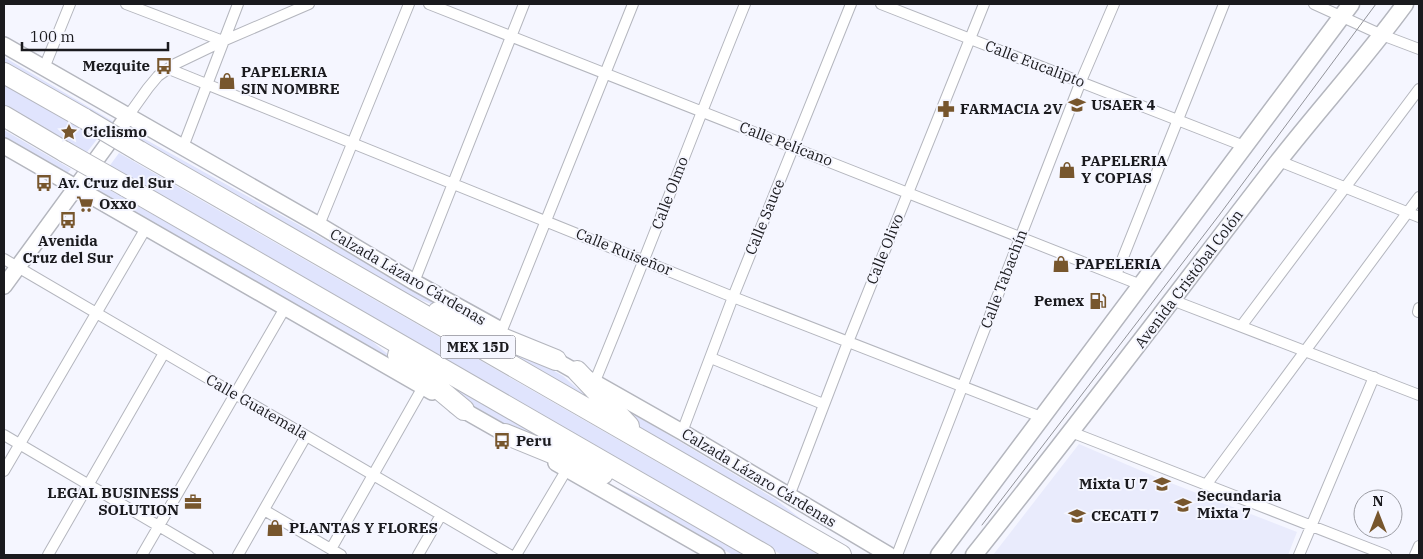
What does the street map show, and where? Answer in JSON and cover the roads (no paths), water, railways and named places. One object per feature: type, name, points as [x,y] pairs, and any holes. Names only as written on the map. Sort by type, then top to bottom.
[{"type":"highway","name":"Calzada Lázaro Cárdenas","points":[[4,73],[841,555]]},
{"type":"highway","name":"MEX 15D","points":[[4,116],[765,555]]},
{"type":"highway","points":[[363,281],[556,360]]},
{"type":"highway","points":[[354,319],[464,410]]},
{"type":"highway","points":[[577,371],[645,442]]},
{"type":"highway","points":[[505,434],[676,505]]},
{"type":"main road","name":"Avenida Cristóbal Colón","points":[[974,555],[1279,161],[1405,4]]},
{"type":"main road","points":[[941,554],[1346,10]]},
{"type":"main road","name":"Calzada Lázaro Cárdenas","points":[[4,45],[319,225],[414,282],[595,381],[889,555]]},
{"type":"main road","points":[[4,286],[128,116]]},
{"type":"main road","points":[[4,146],[567,469],[709,553]]},
{"type":"main road","points":[[858,536],[872,555]]},
{"type":"street","points":[[44,68],[70,4]]},
{"type":"street","points":[[126,4],[223,41]]},
{"type":"street","points":[[182,147],[238,4]]},
{"type":"street","points":[[128,116],[158,76],[169,69],[223,41],[309,4]]},
{"type":"street","points":[[319,225],[408,4]]},
{"type":"street","name":"Calle Pelícano","points":[[429,4],[794,147],[1020,239],[1141,285]]},
{"type":"street","points":[[414,282],[524,4]]},
{"type":"street","points":[[502,330],[633,4]]},
{"type":"street","name":"Calle Olmo","points":[[595,381],[645,261],[701,111],[745,4]]},
{"type":"street","name":"Calle Sauce","points":[[682,432],[733,297],[851,4]]},
{"type":"street","name":"Calle Eucalipto","points":[[881,4],[1244,146]]},
{"type":"street","name":"Calle Olivo","points":[[789,496],[823,404],[907,192],[984,4]]},
{"type":"street","name":"Calle Tabachín","points":[[897,555],[1080,81],[1114,4]]},
{"type":"street","points":[[1116,275],[1224,4]]},
{"type":"street","points":[[1314,4],[1346,10],[1382,35],[1419,49]]},
{"type":"street","name":"Calle Ruiseñor","points":[[169,69],[733,297],[1042,417]]},
{"type":"street","points":[[1242,325],[1419,89]]},
{"type":"street","points":[[1279,161],[1419,217]]},
{"type":"street","points":[[1206,484],[1419,197]]},
{"type":"street","points":[[4,471],[146,228]]},
{"type":"street","name":"Calle Guatemala","points":[[4,259],[510,555]]},
{"type":"street","points":[[1172,300],[1242,325],[1419,395]]},
{"type":"street","points":[[142,555],[285,308]]},
{"type":"street","points":[[48,555],[164,353]]},
{"type":"street","points":[[711,358],[823,404]]},
{"type":"street","points":[[1298,555],[1374,377]]},
{"type":"street","points":[[331,549],[423,386]]},
{"type":"street","points":[[1071,432],[1386,555]]},
{"type":"street","points":[[4,436],[208,555]]},
{"type":"street","points":[[238,555],[306,436]]},
{"type":"street","points":[[516,555],[567,469]]},
{"type":"street","points":[[264,510],[341,555]]},
{"type":"street","points":[[418,555],[441,515]]},
{"type":"street","points":[[1415,555],[1419,546]]},
{"type":"tram line","points":[[982,525],[1220,214],[1376,4]]},
{"type":"place","name":"Mezquite","points":[[164,66]]},
{"type":"place","name":"PAPELERIA SIN NOMBRE","points":[[227,81]]},
{"type":"place","name":"USAER 4","points":[[1077,105]]},
{"type":"place","name":"FARMACIA 2V","points":[[946,109]]},
{"type":"place","name":"Ciclismo","points":[[69,132]]},
{"type":"place","name":"PAPELERIA Y COPIAS","points":[[1067,170]]},
{"type":"place","name":"Av. Cruz del Sur","points":[[44,183]]},
{"type":"place","name":"Oxxo","points":[[85,204]]},
{"type":"place","name":"Avenida Cruz del Sur","points":[[68,220]]},
{"type":"place","name":"PAPELERIA","points":[[1061,264]]},
{"type":"place","name":"Pemex","points":[[1098,301]]},
{"type":"place","name":"Peru","points":[[502,441]]},
{"type":"place","name":"Mixta U 7","points":[[1162,484]]},
{"type":"place","name":"LEGAL BUSINESS SOLUTION","points":[[193,502]]},
{"type":"place","name":"Secundaria Mixta 7","points":[[1183,505]]},
{"type":"place","name":"CECATI 7","points":[[1077,516]]},
{"type":"place","name":"PLANTAS Y FLORES","points":[[275,528]]}]
